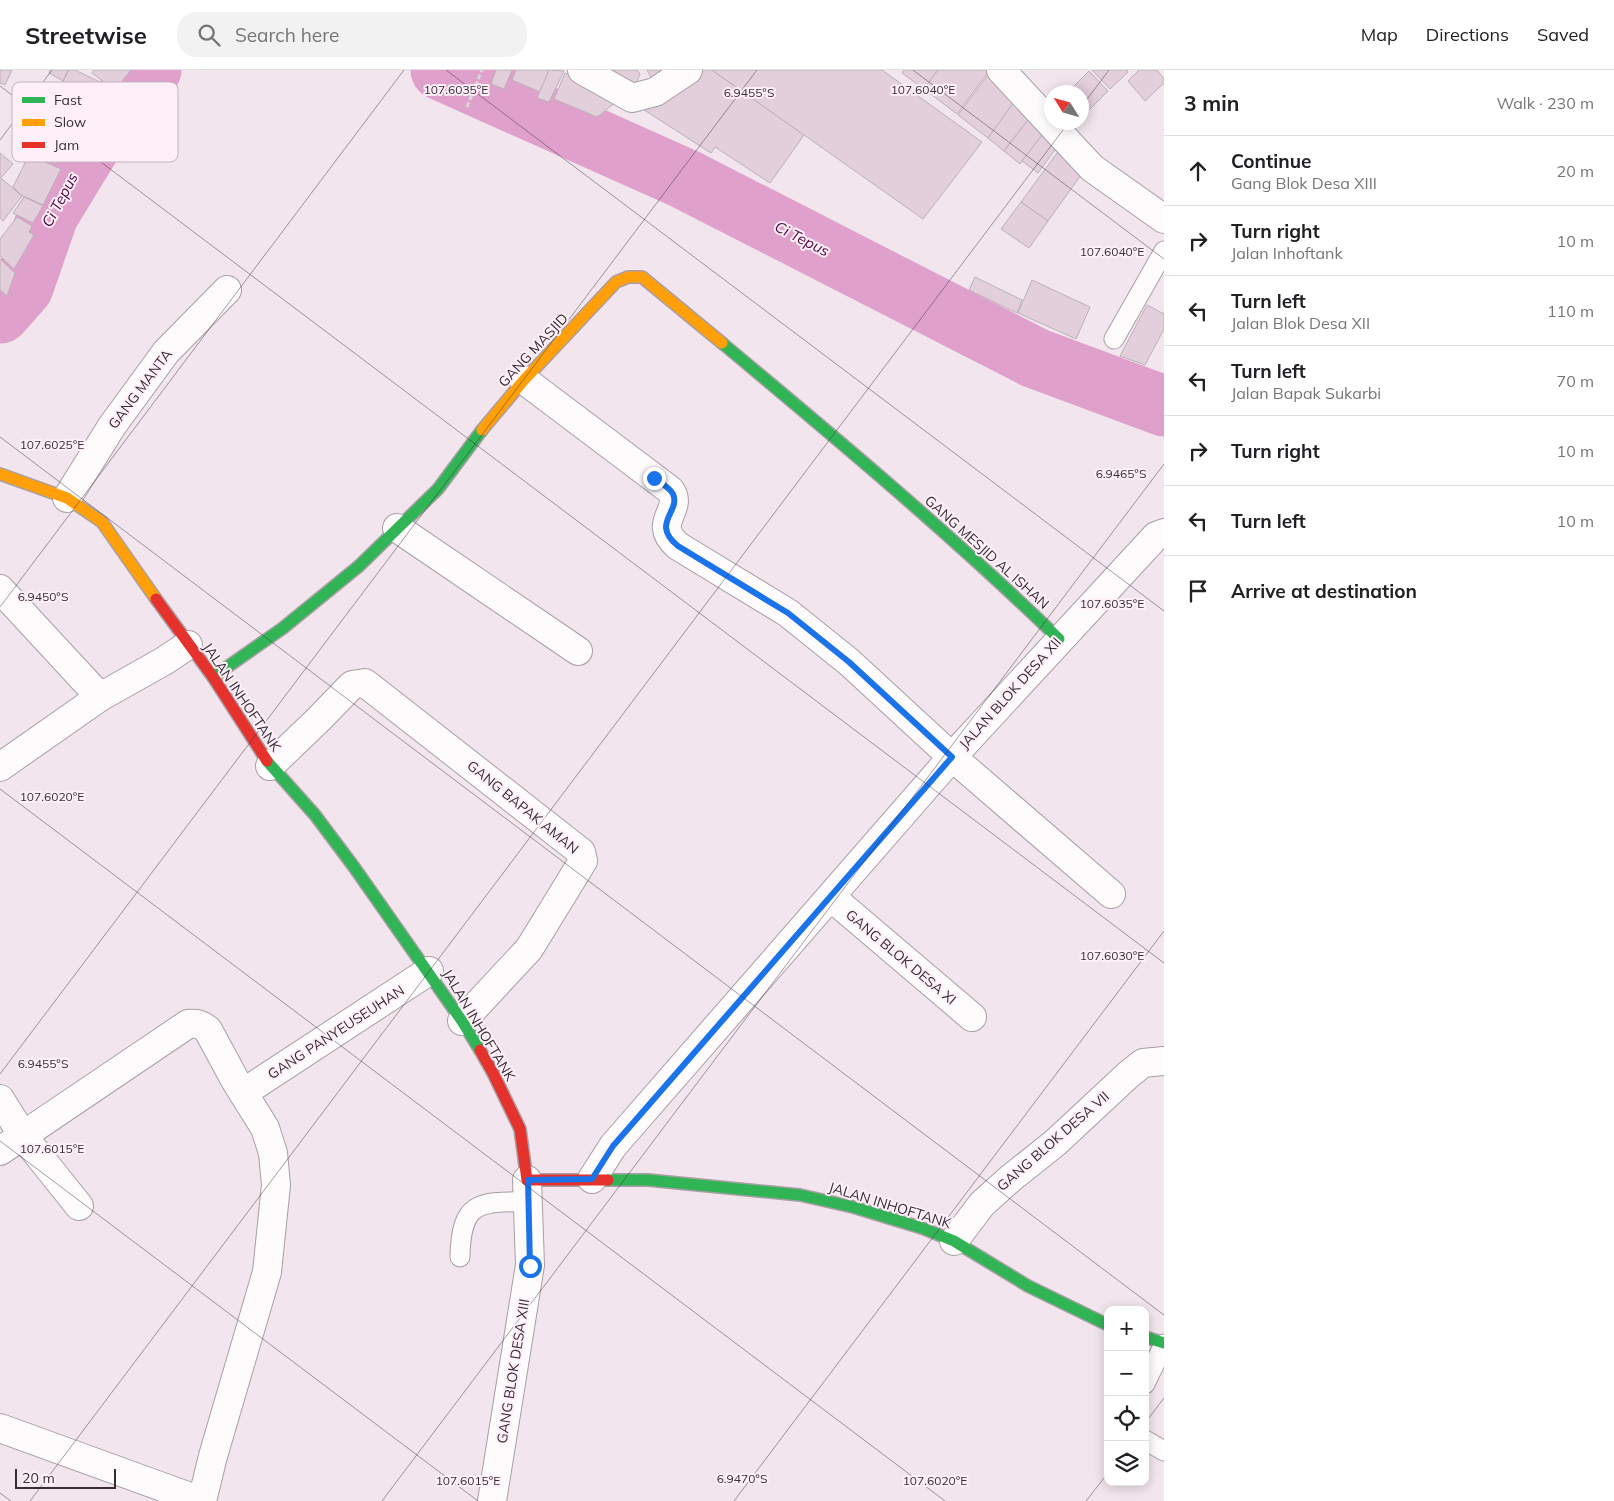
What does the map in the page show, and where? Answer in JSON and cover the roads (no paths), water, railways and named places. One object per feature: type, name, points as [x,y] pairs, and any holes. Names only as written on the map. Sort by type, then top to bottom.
[{"type":"main road","name":"GANG MASJID","points":[[213,677],[283,628],[359,566],[438,489],[473,441],[524,380],[616,282],[628,277],[642,276],[894,488]]},
{"type":"main road","name":"JALAN INHOFTANK","points":[[0,474],[67,498],[102,522],[176,653],[213,677],[270,766],[320,823],[354,867],[462,1020],[494,1073],[520,1129],[528,1191],[592,1179],[648,1180],[800,1195],[854,1206],[922,1228],[954,1241],[1028,1286],[1104,1324]]},
{"type":"main road","name":"GANG MESJID AL ISHAN","points":[[894,488],[1005,584],[1059,639]]},
{"type":"main road","points":[[1149,1339],[1164,1344]]},
{"type":"street","points":[[582,70],[632,98],[655,92],[688,70]]},
{"type":"street","points":[[1000,70],[1092,168],[1164,218]]},
{"type":"street","name":"GANG MANTA","points":[[67,498],[112,426],[166,352],[227,290]]},
{"type":"street","points":[[524,380],[670,490],[674,500],[666,528],[670,539],[678,546],[788,613],[849,662],[952,757],[1110,894]]},
{"type":"street","points":[[397,528],[578,651]]},
{"type":"street","name":"JALAN BLOK DESA XII","points":[[592,1179],[613,1146],[952,757],[1156,536],[1164,533]]},
{"type":"street","points":[[0,590],[100,697]]},
{"type":"street","points":[[2,762],[100,697],[176,653]]},
{"type":"street","name":"GANG BAPAK AMAN","points":[[270,766],[319,720],[352,685],[365,683],[582,852],[583,862],[528,949],[462,1020]]},
{"type":"street","name":"GANG BLOK DESA XI","points":[[831,897],[972,1017]]},
{"type":"street","name":"GANG PANYEUSEUHAN","points":[[243,1093],[429,972]]},
{"type":"street","points":[[0,1151],[188,1024],[196,1023],[203,1025],[208,1030],[265,1128],[273,1153],[276,1185],[267,1272],[201,1501],[0,1428]]},
{"type":"street","name":"GANG BLOK DESA VII","points":[[954,1241],[982,1204],[1055,1143],[1128,1075],[1144,1063],[1164,1061]]},
{"type":"street","points":[[0,1099],[24,1136],[80,1206]]},
{"type":"street","name":"GANG BLOK DESA XIII","points":[[492,1501],[530,1266],[528,1191]]},
{"type":"lane","points":[[1114,339],[1164,251]]},
{"type":"lane","points":[[460,1257],[462,1226],[471,1212],[478,1206],[528,1191]]},
{"type":"lane","points":[[1149,1376],[1164,1344]]},
{"type":"lane","points":[[1147,1441],[1164,1451]]},
{"type":"waterway","name":"Ci Tepus","points":[[140,82],[151,70]]},
{"type":"waterway","name":"Ci Tepus","points":[[441,70],[685,179],[1035,358],[1164,406]]},
{"type":"waterway","name":"Ci Tepus","points":[[0,313],[23,287],[48,215],[80,162]]}]
